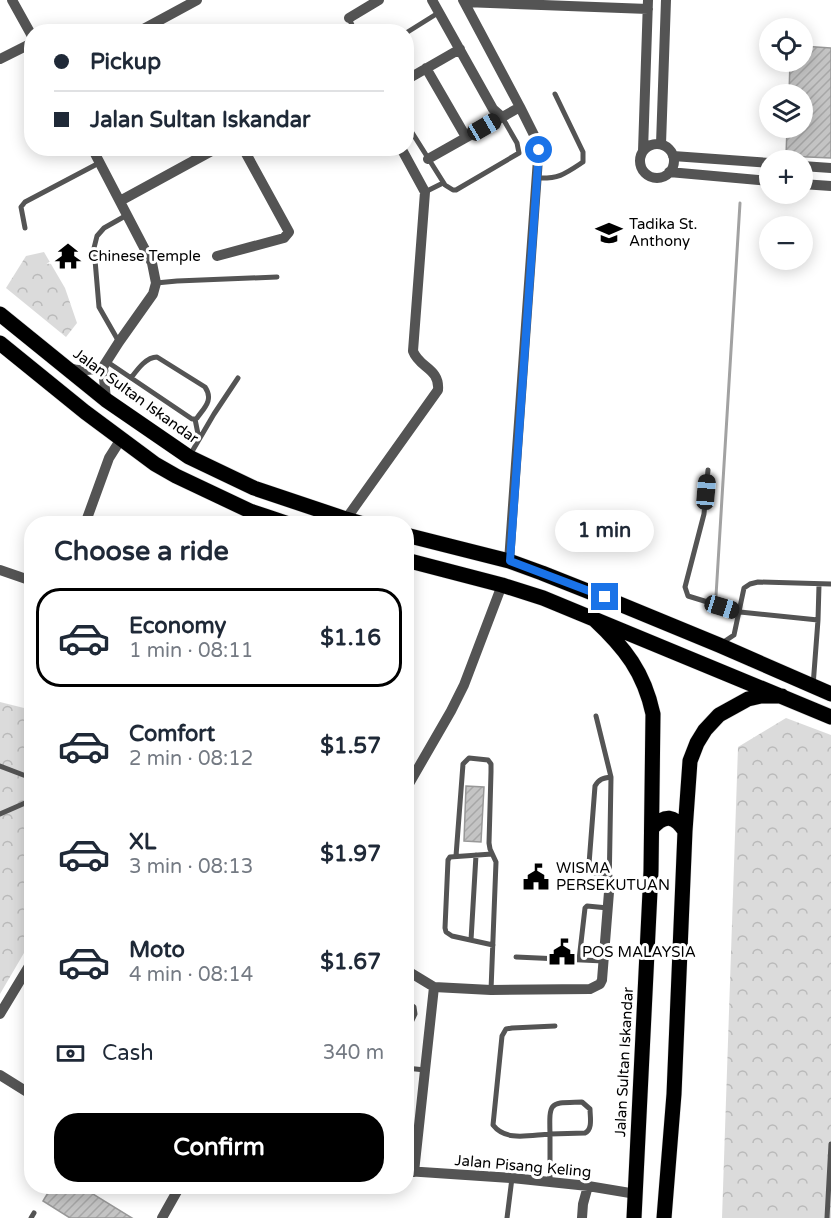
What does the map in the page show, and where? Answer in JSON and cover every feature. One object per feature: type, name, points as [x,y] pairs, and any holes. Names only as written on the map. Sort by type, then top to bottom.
[{"type":"main road","name":"Jalan Sultan Iskandar","points":[[0,314],[106,400],[189,458],[254,488],[337,516]]},
{"type":"main road","points":[[0,343],[155,464],[250,511],[265,516]]},
{"type":"main road","points":[[414,537],[510,561],[605,597],[824,690]]},
{"type":"main road","name":"Jalan Sultan Iskandar","points":[[414,562],[502,585],[543,598],[594,619],[626,651],[639,672],[649,696],[653,714],[652,828],[634,1218]]},
{"type":"main road","points":[[594,619],[831,717]]},
{"type":"main road","points":[[664,1218],[674,1094],[690,761],[705,730],[719,715],[748,699],[761,696],[783,696]]},
{"type":"main road","points":[[652,828],[659,821],[667,818],[678,821],[685,831]]},
{"type":"street","points":[[12,0],[25,24]]},
{"type":"street","points":[[153,24],[197,0]]},
{"type":"street","points":[[349,18],[379,0]]},
{"type":"street","points":[[432,0],[493,109],[502,117]]},
{"type":"street","points":[[662,144],[666,0]]},
{"type":"street","points":[[510,561],[539,145],[464,1],[648,5],[643,151],[640,161],[648,175],[658,177],[669,172],[674,162],[673,156],[662,144],[651,145],[643,151]]},
{"type":"street","points":[[0,59],[24,47]]},
{"type":"street","points":[[414,75],[460,49]]},
{"type":"street","points":[[426,68],[466,137]]},
{"type":"street","points":[[428,159],[520,107]]},
{"type":"street","points":[[96,156],[152,263],[156,284]]},
{"type":"street","points":[[120,201],[193,156]]},
{"type":"street","points":[[217,256],[284,238],[289,232],[247,156]]},
{"type":"street","points":[[348,516],[438,390],[439,382],[436,375],[417,359],[413,351],[425,192],[405,156]]},
{"type":"street","points":[[673,156],[759,162]]},
{"type":"street","points":[[813,167],[831,168]]},
{"type":"street","points":[[669,172],[759,180]]},
{"type":"street","points":[[813,185],[831,186]]},
{"type":"street","name":"Jalan Sultan Iskandar","points":[[105,364],[153,294],[156,284]]},
{"type":"street","points":[[63,366],[78,371],[105,364],[106,400]]},
{"type":"street","points":[[88,516],[109,458],[121,439]]},
{"type":"street","points":[[0,570],[24,578]]},
{"type":"street","points":[[414,775],[464,685],[502,585]]},
{"type":"street","points":[[414,975],[434,987],[491,990],[590,989],[596,987],[602,980],[609,892]]},
{"type":"street","points":[[0,1014],[24,974]]},
{"type":"street","points":[[414,1144],[434,987]]},
{"type":"street","points":[[0,1075],[24,1090]]},
{"type":"street","name":"Jalan Pisang Keling","points":[[414,1171],[512,1178],[636,1194]]},
{"type":"street","points":[[582,1218],[588,1186]]},
{"type":"street","points":[[162,1218],[176,1194]]},
{"type":"lane","points":[[414,28],[439,13]]},
{"type":"lane","points":[[349,18],[352,24]]},
{"type":"lane","points":[[537,178],[557,178],[584,160],[583,152],[555,94]]},
{"type":"lane","points":[[414,136],[444,183],[456,190],[518,154],[517,143],[502,117]]},
{"type":"lane","points":[[25,228],[21,207],[25,202],[100,163]]},
{"type":"lane","points":[[425,192],[444,183]]},
{"type":"lane","points":[[119,342],[99,307],[94,248],[97,236],[104,228],[127,214]]},
{"type":"lane","points":[[156,284],[177,281],[277,278]]},
{"type":"lane","points":[[131,378],[147,360],[157,357],[205,387],[209,400],[195,419],[199,439]]},
{"type":"lane","points":[[105,364],[195,419]]},
{"type":"lane","points":[[189,458],[238,378]]},
{"type":"lane","points":[[708,470],[704,514],[685,587],[688,596],[740,612],[818,620]]},
{"type":"lane","points":[[719,645],[734,635],[744,588],[750,584],[758,582],[831,584]]},
{"type":"lane","points":[[819,585],[818,620],[824,690]]},
{"type":"lane","points":[[596,716],[611,777],[609,892]]},
{"type":"lane","points":[[456,856],[463,764],[469,758],[488,760],[491,764],[489,843],[496,861],[491,990]]},
{"type":"lane","points":[[0,766],[24,775]]},
{"type":"lane","points":[[610,876],[595,873],[589,864],[595,786],[604,777],[611,777]]},
{"type":"lane","points":[[0,814],[24,804]]},
{"type":"lane","points":[[492,854],[456,856],[448,860],[445,928],[446,932],[452,936],[493,945]]},
{"type":"lane","points":[[471,940],[476,855]]},
{"type":"lane","points":[[579,960],[585,908],[587,906],[608,908]]},
{"type":"lane","points":[[516,957],[604,961]]},
{"type":"lane","points":[[550,1182],[550,1134],[549,1111],[551,1107],[557,1103],[582,1102],[590,1109],[591,1127],[585,1133],[550,1134],[509,1136],[498,1132],[492,1125],[502,1036],[506,1029],[555,1026]]},
{"type":"lane","points":[[414,1069],[425,1070]]},
{"type":"lane","points":[[826,1218],[831,1144]]},
{"type":"lane","points":[[507,1218],[512,1178]]},
{"type":"green space","points":[[44,252],[65,288],[77,323],[66,337],[6,288],[26,256]]},
{"type":"green space","points":[[0,702],[24,708],[24,953],[0,994]]},
{"type":"green space","points":[[786,718],[831,735],[831,1218],[722,1218],[738,747]]},
{"type":"building","points":[[813,47],[831,48],[831,158],[813,157],[813,150],[786,150],[787,138],[813,138],[813,84],[789,84],[790,72],[813,72]]},
{"type":"building","points":[[466,786],[484,787],[481,842],[464,841]]},
{"type":"building","points":[[47,1194],[93,1194],[132,1218],[70,1218],[43,1201]]},
{"type":"waterway","points":[[716,596],[740,203]]},
{"type":"place","name":"Tadika St. Anthony","points":[[609,233]]},
{"type":"place","name":"Chinese Temple","points":[[68,256]]},
{"type":"place","name":"WISMA PERSEKUTUAN","points":[[536,877]]},
{"type":"place","name":"POS MALAYSIA","points":[[562,952]]},
{"type":"route","points":[[539,150],[510,561],[605,597]]}]
